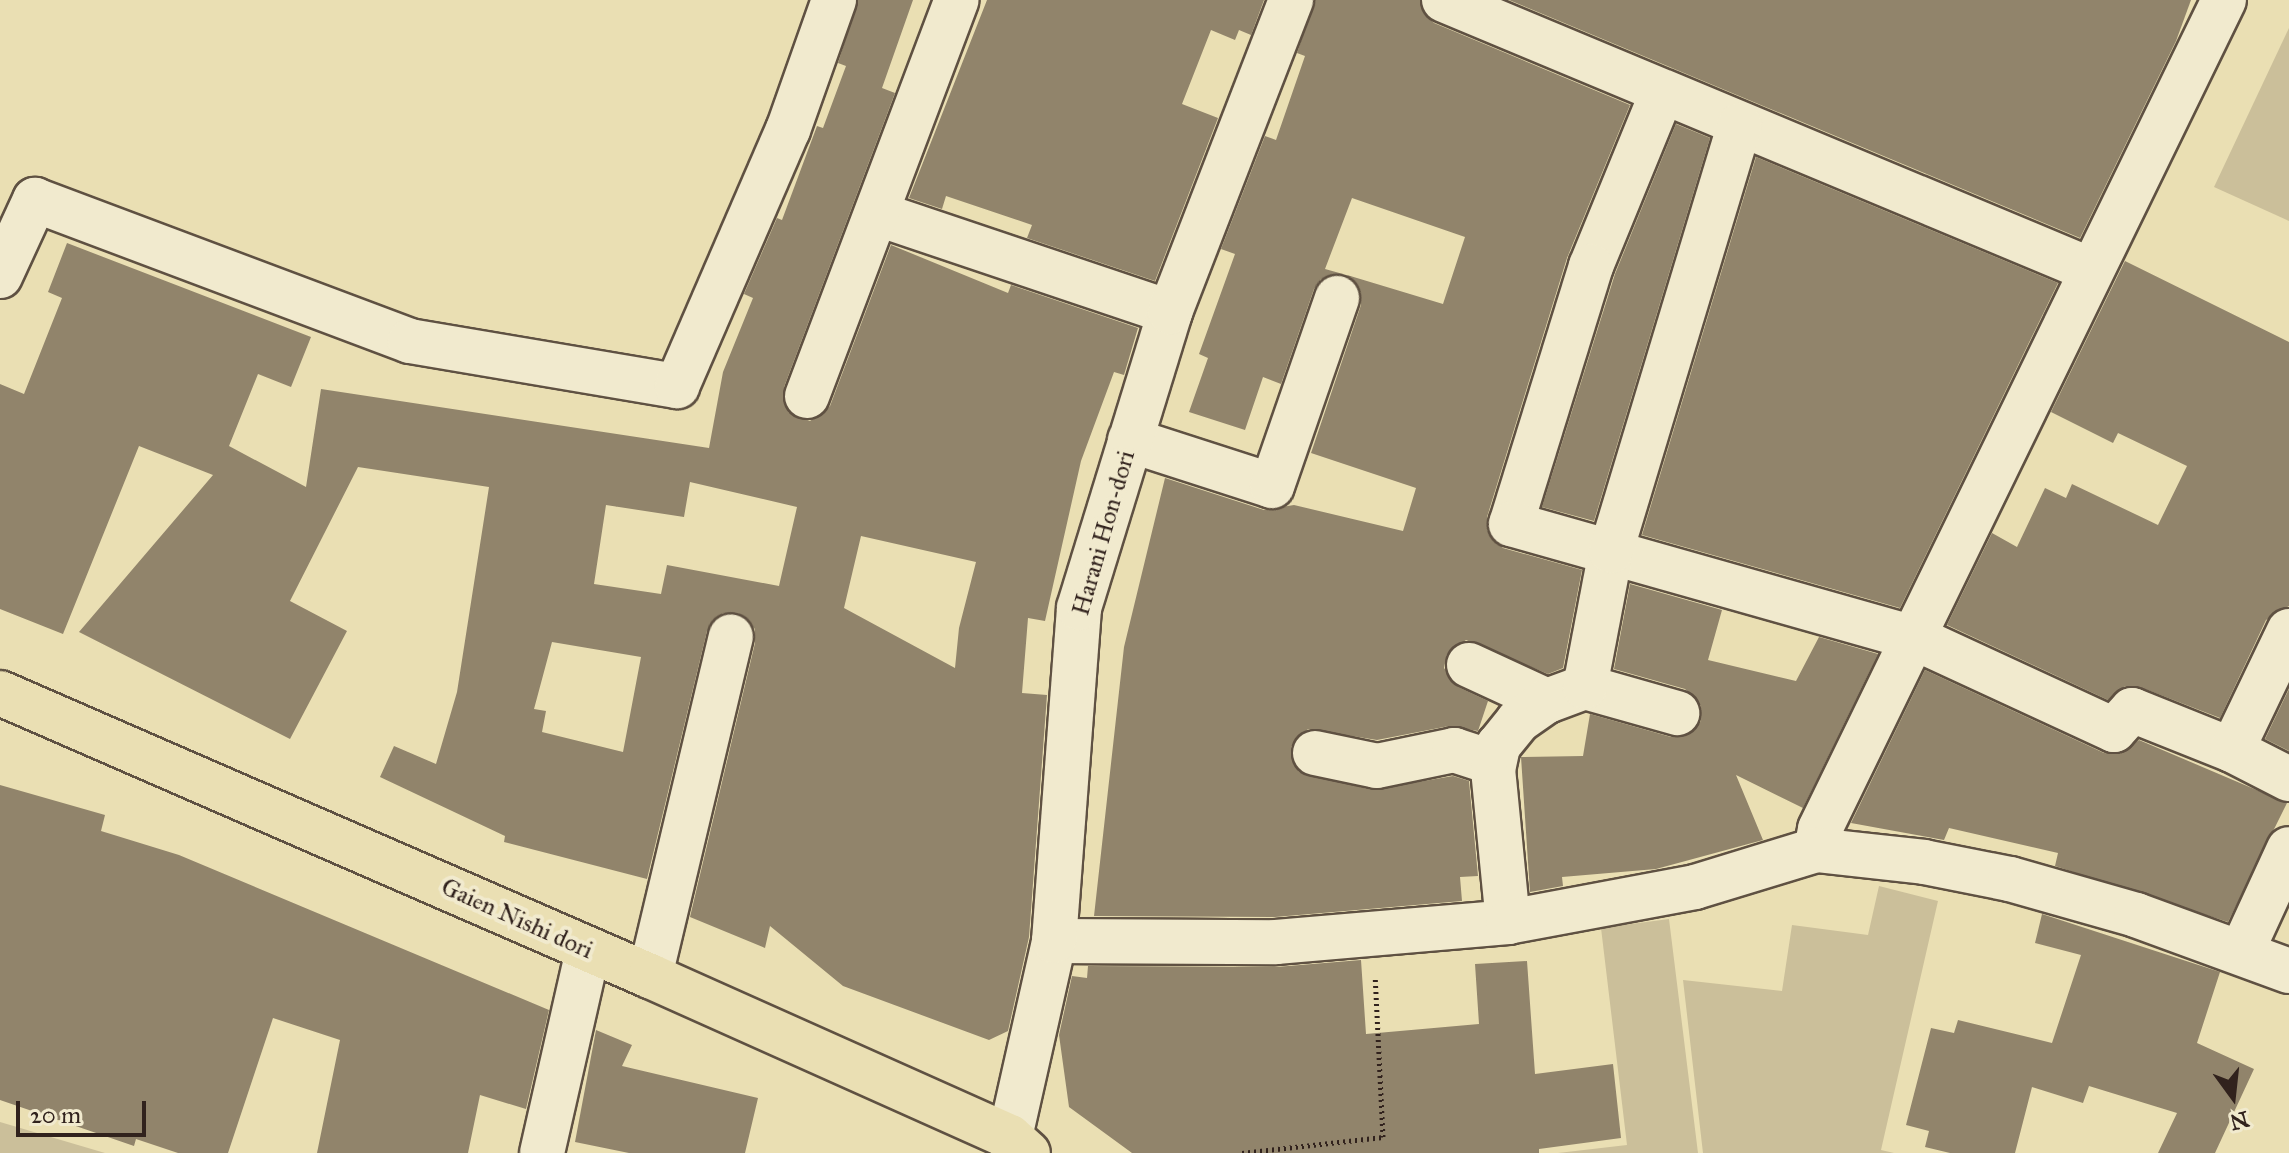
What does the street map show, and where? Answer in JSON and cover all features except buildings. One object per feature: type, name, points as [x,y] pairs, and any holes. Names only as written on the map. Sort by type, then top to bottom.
[{"type":"main road","name":"Gaien Nishi dori","points":[[0,693],[650,976],[1017,1148]]},
{"type":"street","points":[[0,276],[35,200],[410,341],[677,386],[788,130],[834,0]]},
{"type":"street","points":[[807,396],[957,0]]},
{"type":"street","name":"Harani Hon-dori","points":[[1017,1148],[1054,941],[1079,608],[1170,312],[1291,0]]},
{"type":"street","points":[[1444,0],[2091,270]]},
{"type":"street","points":[[1816,850],[1820,829],[1917,639],[2091,270],[2224,0]]},
{"type":"street","points":[[1662,93],[1591,266],[1511,524],[1917,639],[2114,730],[2132,710],[2232,750],[2289,779]]},
{"type":"street","points":[[1508,922],[1494,763],[1498,746],[1518,721],[1566,694],[1740,125]]},
{"type":"street","points":[[878,214],[1170,312]]},
{"type":"street","points":[[1130,440],[1272,486],[1337,298]]},
{"type":"street","points":[[2232,750],[2289,631]]},
{"type":"street","points":[[650,976],[731,637]]},
{"type":"street","points":[[1469,665],[1566,694],[1677,713]]},
{"type":"street","points":[[1315,753],[1377,766],[1454,750],[1494,763]]},
{"type":"street","points":[[2242,951],[2289,849]]},
{"type":"street","points":[[1054,941],[1276,942],[1508,922],[1695,887],[1816,850],[1924,862],[2010,879],[2242,951],[2289,971]]},
{"type":"street","points":[[542,1153],[588,950]]},
{"type":"path","points":[[1242,1153],[1383,1137],[1373,935]]},
{"type":"shaded area","points":[[2289,28],[2289,221],[2214,187]]},
{"type":"shaded area","points":[[1879,886],[1938,901],[1881,1150],[1894,1153],[1703,1153],[1683,980],[1782,991],[1792,925],[1868,935]]},
{"type":"shaded area","points":[[1669,919],[1698,1153],[1558,1153],[1627,1145],[1601,928]]},
{"type":"shaded area","points":[[0,1122],[105,1153],[0,1153]]}]
